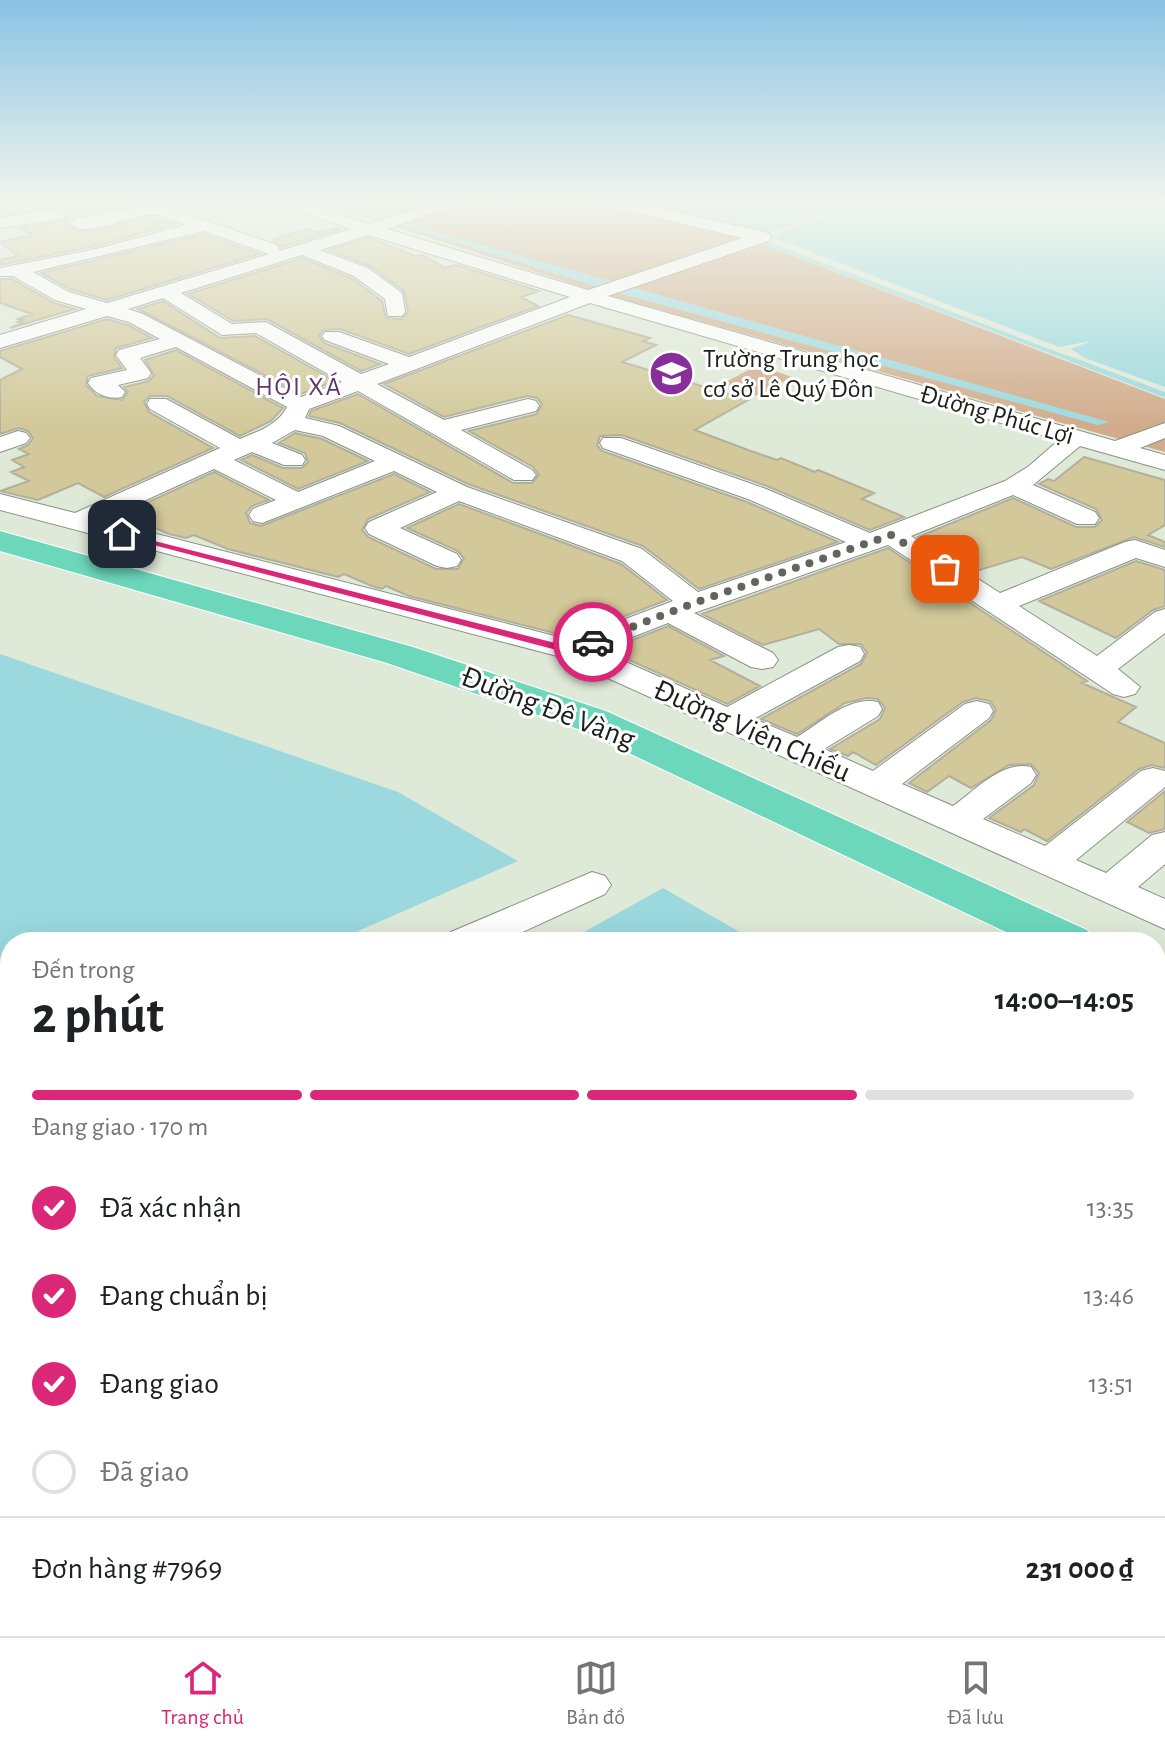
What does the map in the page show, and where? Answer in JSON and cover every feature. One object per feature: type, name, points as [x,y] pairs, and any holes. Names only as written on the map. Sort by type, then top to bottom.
[{"type":"main road","name":"Đường Đê Vàng","points":[[3,546],[400,655],[543,701],[606,726],[1049,932]]},
{"type":"street","points":[[20,277],[62,296],[136,318],[295,414],[458,492],[632,555],[681,607],[762,660]]},
{"type":"street","points":[[0,342],[106,308],[164,282],[188,285],[209,277]]},
{"type":"street","points":[[368,277],[395,297],[395,312]]},
{"type":"street","name":"Đường Phúc Lợi","points":[[536,277],[1165,463]]},
{"type":"street","points":[[77,522],[245,446],[295,414],[361,382],[641,277]]},
{"type":"street","points":[[164,282],[229,331],[259,326],[523,475]]},
{"type":"street","points":[[59,323],[94,340]]},
{"type":"street","points":[[332,336],[409,364]]},
{"type":"street","points":[[114,392],[99,383],[140,373],[127,355],[175,341]]},
{"type":"street","points":[[442,428],[528,406]]},
{"type":"street","points":[[163,409],[245,446],[293,460]]},
{"type":"street","points":[[1115,449],[1165,430]]},
{"type":"street","points":[[572,650],[681,607],[881,539],[1014,486],[1038,471],[1075,438]]},
{"type":"street","points":[[612,443],[881,539],[998,604],[1112,678],[1165,618]]},
{"type":"street","points":[[214,460],[297,501]]},
{"type":"street","points":[[262,515],[395,462]]},
{"type":"street","points":[[1014,486],[1086,518]]},
{"type":"street","points":[[447,560],[378,528],[458,492]]},
{"type":"street","name":"Đường Viên Chiếu","points":[[0,502],[572,650],[1165,915]]},
{"type":"street","points":[[998,604],[1135,548],[1165,559]]},
{"type":"street","points":[[727,720],[849,654]]},
{"type":"street","points":[[798,751],[866,709]]},
{"type":"street","points":[[876,786],[977,711]]},
{"type":"street","points":[[956,822],[1019,775]]},
{"type":"street","points":[[1048,863],[1153,779]]},
{"type":"street","points":[[1111,890],[1165,844]]},
{"type":"street","points":[[487,932],[592,885]]},
{"type":"shaded area","points":[[553,277],[849,277],[1165,399],[1165,452]]},
{"type":"shaded area","points":[[758,365],[792,377],[758,396],[722,384]]},
{"type":"water","points":[[567,277],[597,277],[1109,422],[1098,425]]},
{"type":"water","points":[[877,277],[1165,277],[1165,387],[1085,358],[1071,349],[1091,341],[1059,347]]},
{"type":"water","points":[[0,654],[398,792],[518,861],[356,932],[0,932]]},
{"type":"water","points":[[663,888],[740,932],[584,932]]},
{"type":"building","points":[[49,277],[182,277],[107,300],[70,289]]},
{"type":"building","points":[[241,277],[349,277],[382,301],[386,318],[402,319],[408,312],[404,291],[385,277],[495,277],[539,291],[521,297],[538,306],[409,354],[340,329],[323,330],[319,336],[324,343],[380,364],[361,371],[267,319],[233,321],[188,294]]},
{"type":"building","points":[[0,279],[12,279],[54,303],[75,309],[10,328],[23,323],[18,319],[32,314],[0,303]]},
{"type":"building","points":[[163,301],[220,338],[255,336],[335,381],[301,394],[138,309]]},
{"type":"building","points":[[568,315],[650,338],[643,341],[656,345],[622,362],[748,400],[695,430],[777,460],[781,458],[815,472],[818,470],[874,493],[862,499],[904,517],[870,530],[767,486],[622,435],[600,436],[597,445],[602,451],[747,502],[838,542],[699,589],[643,546],[468,484],[340,423],[309,416],[311,411],[358,394],[513,483],[532,483],[539,475],[533,467],[469,431],[537,414],[542,404],[537,398],[527,396],[444,417],[384,384]]},
{"type":"building","points":[[107,319],[128,325],[152,338],[116,348],[114,357],[122,368],[88,376],[86,385],[97,396],[122,400],[128,392],[124,387],[149,381],[154,375],[145,360],[176,350],[283,408],[271,421],[240,436],[167,396],[150,396],[144,402],[149,412],[213,448],[104,497],[78,483],[38,500],[0,491],[29,481],[11,472],[24,467],[12,460],[29,454],[19,449],[28,445],[33,438],[28,431],[19,428],[0,434],[0,380],[22,369],[0,357],[0,351]]},
{"type":"building","points":[[295,433],[322,439],[368,461],[298,489],[241,460],[252,455],[283,468],[302,468],[308,462],[305,453],[279,443]]},
{"type":"building","points":[[1084,457],[1165,480],[1165,525],[1148,535],[1165,542],[1165,547],[1134,537],[1051,569],[1022,557],[973,572],[918,537],[1013,498],[1076,527],[1095,527],[1102,520],[1096,509],[1039,484],[1048,479],[1054,481]]},
{"type":"building","points":[[214,472],[269,500],[252,506],[246,513],[250,523],[261,526],[394,474],[430,492],[368,519],[362,530],[368,537],[436,569],[458,569],[464,558],[458,551],[407,528],[459,504],[621,564],[667,600],[570,637],[409,596],[386,586],[382,589],[344,574],[338,577],[228,549],[194,535],[186,538],[169,534],[144,523],[150,520],[131,510]]},
{"type":"building","points":[[888,548],[1087,681],[1082,683],[1136,707],[1118,722],[1165,743],[1165,768],[1152,765],[1139,769],[1047,841],[1024,829],[1021,832],[989,818],[1034,785],[1039,773],[1031,764],[1009,765],[971,788],[949,776],[927,792],[909,783],[991,720],[996,710],[990,701],[976,698],[963,702],[876,765],[853,752],[848,756],[830,749],[880,719],[885,708],[878,699],[845,703],[797,734],[761,719],[861,664],[867,653],[861,644],[839,644],[819,629],[763,645],[702,614]]},
{"type":"building","points":[[1136,561],[1165,570],[1165,606],[1153,610],[1116,638],[1039,601]]},
{"type":"building","points":[[668,626],[724,656],[710,660],[760,686],[727,704],[607,650]]},
{"type":"building","points":[[1165,791],[1165,829],[1149,833],[1127,822]]},
{"type":"waterway","points":[[856,277],[1073,360]]},
{"type":"waterway","points":[[1068,358],[1165,395]]},
{"type":"way so far","points":[[593,642],[694,603],[891,535],[945,569]]},
{"type":"place","name":"Trường Trung học cơ sở Lê Quý Đôn","points":[[672,374]]},
{"type":"district","name":"HỘI XÁ","points":[[299,387]]},
{"type":"route","points":[[122,534],[572,650],[593,642]]}]
